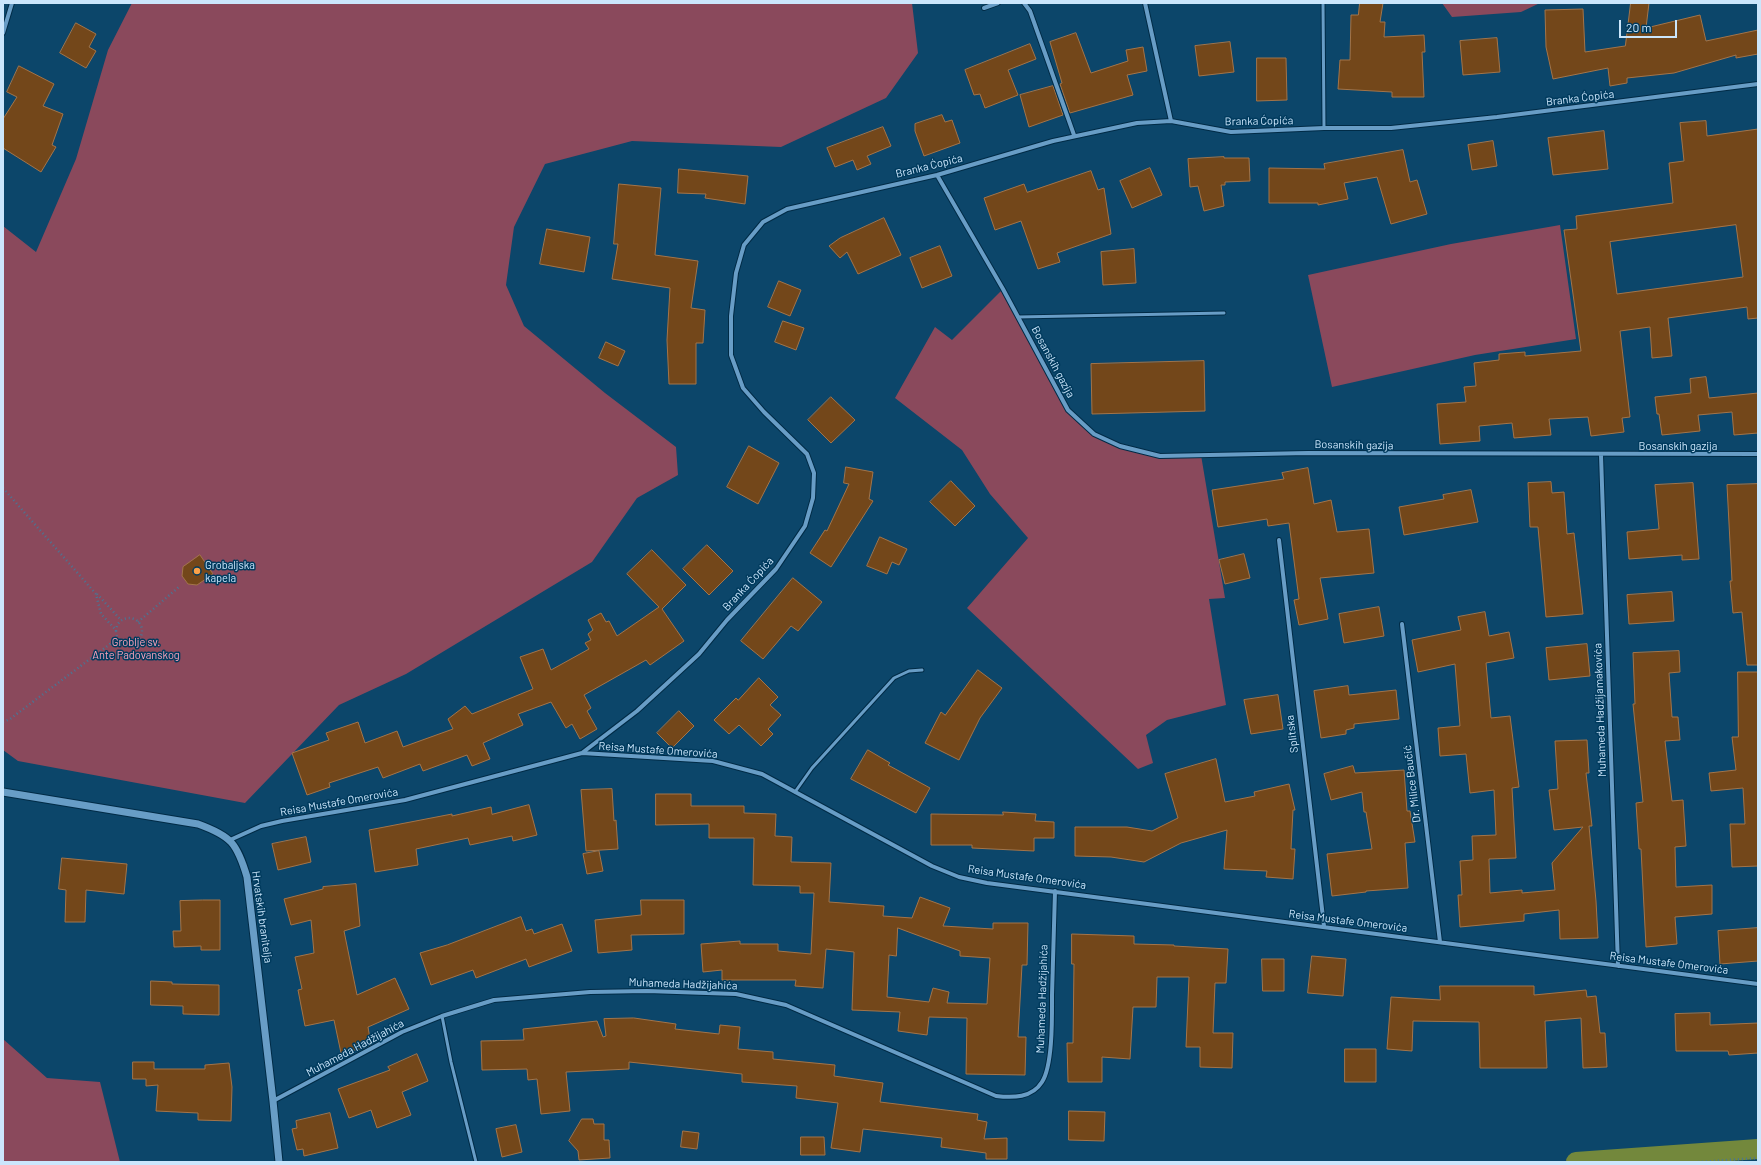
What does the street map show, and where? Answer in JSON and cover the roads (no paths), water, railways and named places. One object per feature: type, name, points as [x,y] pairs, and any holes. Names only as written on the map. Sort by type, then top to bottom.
[{"type":"street","points":[[3,33],[12,3]]},
{"type":"street","points":[[984,8],[998,3]]},
{"type":"street","points":[[1024,3],[1030,11],[1074,135]]},
{"type":"street","points":[[1145,3],[1171,121]]},
{"type":"street","name":"Branka Ćopića","points":[[582,753],[637,711],[699,654],[727,620],[776,569],[805,526],[813,498],[814,473],[807,454],[764,412],[743,388],[731,355],[731,316],[736,273],[744,245],[764,222],[787,208],[937,175],[1074,135],[1137,123],[1171,121],[1231,132],[1324,128],[1391,128],[1497,117],[1758,84]]},
{"type":"street","name":"Bosanskih gazija","points":[[937,175],[1018,317],[1068,410],[1094,434],[1120,446],[1160,456],[1308,453],[1601,455],[1758,454]]},
{"type":"street","name":"Muhameda Hadžijamakovića","points":[[1601,455],[1618,966]]},
{"type":"street","name":"Splitska","points":[[1279,540],[1324,926]]},
{"type":"street","name":"Dr. Milice Baučić","points":[[1402,624],[1440,942]]},
{"type":"street","name":"Reisa Mustafe Omerovića","points":[[230,840],[261,826],[405,800],[582,753],[713,761],[762,774],[932,866],[960,877],[987,883],[1758,984]]},
{"type":"street","name":"Hrvatskih branitelja","points":[[3,792],[198,824],[217,831],[230,840],[241,858],[248,877],[274,1101],[279,1162]]},
{"type":"street","name":"Muhameda Hadžijahića","points":[[274,1101],[402,1032],[442,1016],[494,1000],[548,994],[647,991],[736,994],[786,1005],[996,1096],[1010,1098],[1023,1096],[1034,1092],[1043,1081],[1048,1064],[1051,1036],[1055,891]]},
{"type":"lane","points":[[1323,3],[1324,128]]},
{"type":"lane","name":"Bosanskih gazija","points":[[1018,317],[1224,313]]},
{"type":"lane","points":[[795,792],[816,764],[894,678],[909,671],[922,670]]},
{"type":"lane","points":[[442,1016],[451,1062],[476,1162]]},
{"type":"waterway","points":[[1576,1162],[1758,1149]]},
{"type":"place","name":"Grobaljska kapela","points":[[197,571]]},
{"type":"park label","name":"Groblje sv. Ante Padovanskog","points":[[136,648]]}]
